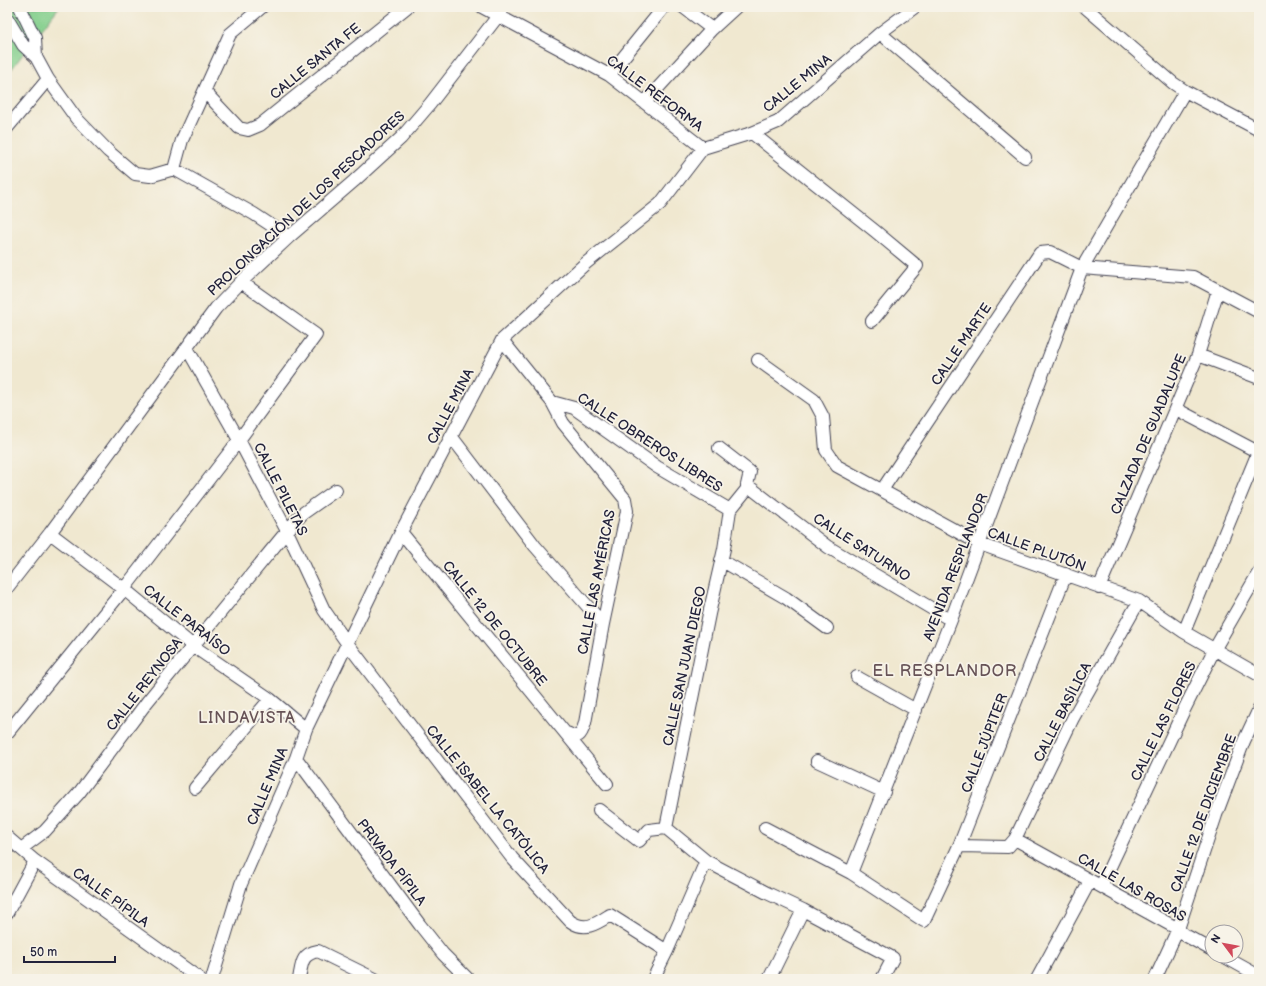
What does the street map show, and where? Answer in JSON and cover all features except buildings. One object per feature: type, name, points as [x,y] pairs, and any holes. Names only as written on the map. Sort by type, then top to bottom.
[{"type":"street","points":[[20,7],[35,38],[36,57]]},
{"type":"street","points":[[174,169],[182,140],[230,34],[262,7]]},
{"type":"street","name":"CALLE SANTA FE","points":[[205,92],[239,128],[248,130],[260,125],[407,7]]},
{"type":"street","name":"CALLE REFORMA","points":[[482,7],[500,11],[609,75],[703,148]]},
{"type":"street","points":[[609,75],[664,7]]},
{"type":"street","points":[[683,7],[712,29]]},
{"type":"street","points":[[645,102],[712,29],[736,7]]},
{"type":"street","name":"CALLE MINA","points":[[212,979],[241,884],[296,758],[306,729],[401,532],[502,340],[586,263],[660,204],[703,148],[752,133],[778,122],[880,33],[914,7]]},
{"type":"street","points":[[1085,7],[1173,83],[1185,91],[1259,130]]},
{"type":"street","name":"PROLONGACIÓN DE LOS PESCADORES","points":[[7,588],[50,533],[216,308],[288,237],[354,181],[401,138],[430,104],[500,11]]},
{"type":"street","points":[[7,18],[23,45],[36,57],[48,79],[76,118],[108,151],[135,174],[150,176],[174,169],[254,214],[288,237]]},
{"type":"street","points":[[880,33],[1025,157]]},
{"type":"street","points":[[7,128],[48,79]]},
{"type":"street","name":"AVENIDA RESPLANDOR","points":[[851,874],[980,544],[1082,268],[1185,91]]},
{"type":"street","points":[[752,133],[875,230],[917,266],[872,321]]},
{"type":"street","name":"CALLE MARTE","points":[[882,490],[1040,253],[1050,252],[1082,268]]},
{"type":"street","points":[[1082,268],[1193,277],[1259,312]]},
{"type":"street","points":[[8,732],[124,589],[239,440],[316,336],[241,282]]},
{"type":"street","name":"CALZADA DE GUADALUPE","points":[[1099,588],[1198,355],[1218,290]]},
{"type":"street","name":"CALLE LAS AMÉRICAS","points":[[502,340],[552,402],[563,423],[625,499],[627,511],[603,624],[583,730],[581,734],[574,737],[567,733]]},
{"type":"street","name":"CALLE PILETAS","points":[[187,348],[239,440],[287,531],[324,610],[347,643]]},
{"type":"street","points":[[1198,355],[1259,378]]},
{"type":"street","name":"CALLE PLUTÓN","points":[[758,360],[814,400],[823,417],[826,450],[837,466],[980,544],[1066,574],[1099,588],[1139,601],[1184,632],[1259,675]]},
{"type":"street","name":"CALLE OBREROS LIBRES","points":[[552,402],[574,408],[657,467],[730,510]]},
{"type":"street","points":[[1176,409],[1259,451],[1184,632]]},
{"type":"street","points":[[451,436],[535,546],[603,624]]},
{"type":"street","points":[[719,448],[750,472],[747,489],[730,510]]},
{"type":"street","name":"CALLE SATURNO","points":[[747,485],[828,547],[951,620]]},
{"type":"street","name":"CALLE REYNOSA","points":[[20,849],[45,831],[79,793],[147,702],[287,531],[302,514],[336,490]]},
{"type":"street","name":"CALLE SAN JUAN DIEGO","points":[[666,828],[730,510]]},
{"type":"street","name":"CALLE 12 DE OCTUBRE","points":[[401,532],[567,733],[607,784]]},
{"type":"street","name":"CALLE PARAÍSO","points":[[50,533],[124,589],[193,646],[270,699],[306,729]]},
{"type":"street","points":[[721,560],[786,598],[827,628]]},
{"type":"street","name":"CALLE LAS FLORES","points":[[1037,979],[1095,883],[1214,650],[1259,572]]},
{"type":"street","name":"CALLE JÚPITER","points":[[851,874],[924,921],[959,846],[1066,574]]},
{"type":"street","name":"CALLE BASÍLICA","points":[[1015,839],[1074,718],[1139,601]]},
{"type":"street","name":"CALLE ISABEL LA CATÓLICA","points":[[347,643],[512,858],[570,921],[576,925],[592,926],[610,915],[667,951]]},
{"type":"street","points":[[857,677],[916,710]]},
{"type":"street","points":[[195,788],[270,699]]},
{"type":"street","name":"CALLE 12 DE DICIEMBRE","points":[[1155,979],[1178,929],[1244,740],[1259,709]]},
{"type":"street","name":"PRIVADA PÍPILA","points":[[296,758],[429,937],[443,954],[468,979]]},
{"type":"street","points":[[817,761],[884,792]]},
{"type":"street","points":[[599,810],[639,841],[649,830],[666,828],[706,862],[803,910],[892,958],[882,979]]},
{"type":"street","points":[[765,828],[851,874]]},
{"type":"street","points":[[959,846],[1008,847],[1015,839]]},
{"type":"street","name":"CALLE LAS ROSAS","points":[[1015,839],[1178,929],[1183,934],[1204,946]]},
{"type":"street","name":"CALLE PÍPILA","points":[[8,840],[200,979]]},
{"type":"street","points":[[7,913],[35,861]]},
{"type":"street","points":[[653,979],[706,862]]},
{"type":"street","points":[[769,979],[803,910]]},
{"type":"street","points":[[299,979],[303,959],[310,953],[318,951],[375,979]]},
{"type":"street","points":[[1237,964],[1259,976]]},
{"type":"green space","points":[[7,7],[59,7],[7,75]]},
{"type":"district","name":"EL RESPLANDOR","points":[[945,670]]},
{"type":"district","name":"LINDAVISTA","points":[[247,717]]}]
